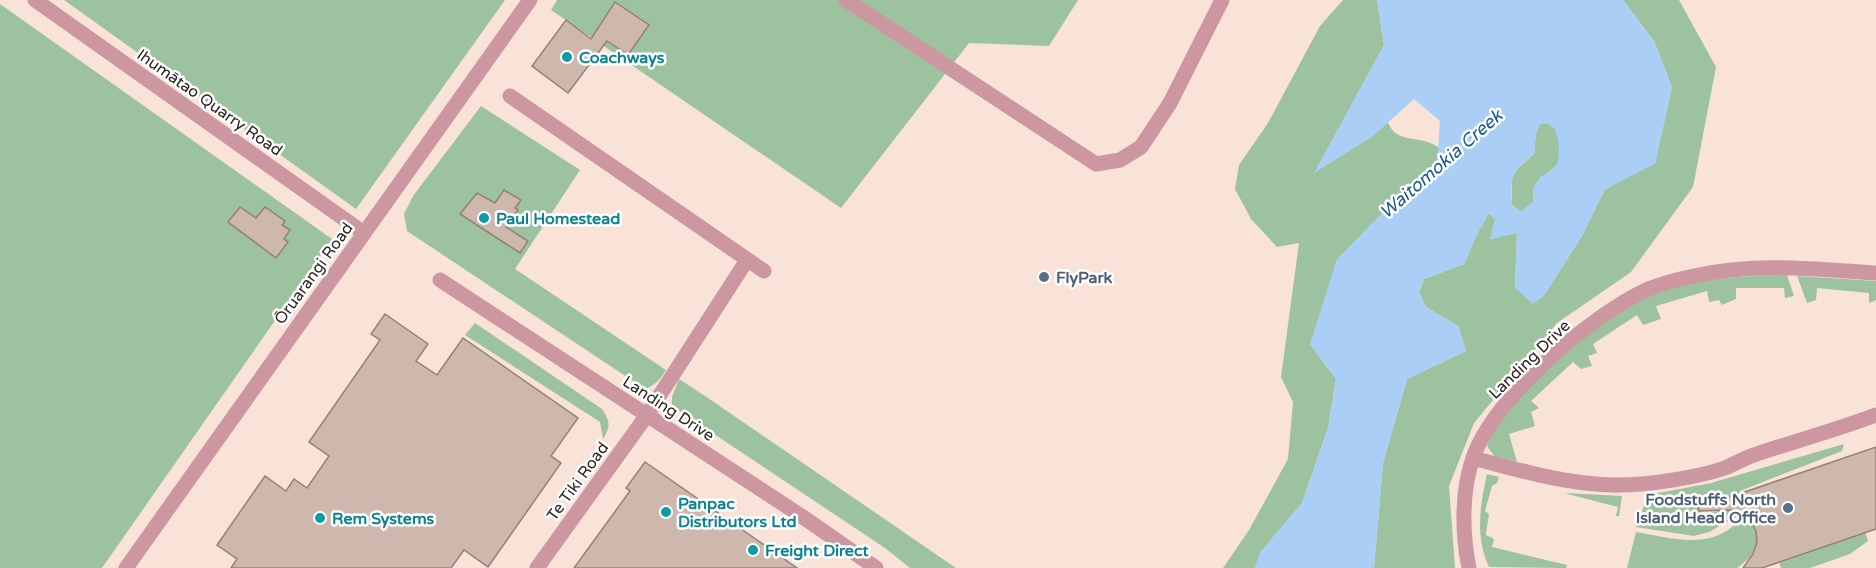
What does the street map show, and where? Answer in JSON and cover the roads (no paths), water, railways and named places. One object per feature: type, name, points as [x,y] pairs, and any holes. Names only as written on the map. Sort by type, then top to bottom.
[{"type":"street","name":"Ihumātao Quarry Road","points":[[35,0],[364,233]]},
{"type":"street","name":"Ōruarangi Road","points":[[126,568],[530,0]]},
{"type":"street","points":[[846,0],[1096,164],[1120,160],[1141,147],[1170,103],[1222,0]]},
{"type":"street","points":[[510,96],[764,272]]},
{"type":"street","name":"Te Tiki Road","points":[[537,568],[647,415],[747,260]]},
{"type":"street","name":"Landing Drive","points":[[1469,568],[1465,548],[1464,515],[1468,476],[1479,444],[1496,415],[1528,380],[1565,345],[1598,320],[1646,290],[1694,276],[1732,270],[1785,267],[1876,273]]},
{"type":"street","name":"Landing Drive","points":[[440,280],[803,517],[876,568]]},
{"type":"street","points":[[1473,458],[1570,482],[1629,486],[1719,470],[1755,455],[1876,415]]},
{"type":"water","name":"Waitomokia Creek","points":[[1377,0],[1623,0],[1654,41],[1672,87],[1655,164],[1605,189],[1582,236],[1543,297],[1533,304],[1515,288],[1517,233],[1490,239],[1495,219],[1489,213],[1464,264],[1424,279],[1419,292],[1426,307],[1458,326],[1466,351],[1407,379],[1383,463],[1374,568],[1255,568],[1260,553],[1302,503],[1328,428],[1336,379],[1310,344],[1337,259],[1383,212],[1437,165],[1440,121],[1414,99],[1374,135],[1314,173],[1384,45]],"holes":[[[1547,123],[1555,129],[1559,144],[1558,163],[1540,177],[1533,189],[1533,202],[1521,212],[1512,205],[1514,175],[1534,154],[1536,133],[1540,124]]]},
{"type":"place","name":"Coachways","points":[[567,57]]},
{"type":"place","name":"Paul Homestead","points":[[484,218]]},
{"type":"place","name":"FlyPark","points":[[1044,277]]},
{"type":"place","name":"Foodstuffs North Island Head Office","points":[[1788,508]]},
{"type":"place","name":"Panpac Distributors Ltd","points":[[666,512]]},
{"type":"place","name":"Rem Systems","points":[[320,518]]},
{"type":"place","name":"Freight Direct","points":[[753,550]]}]
